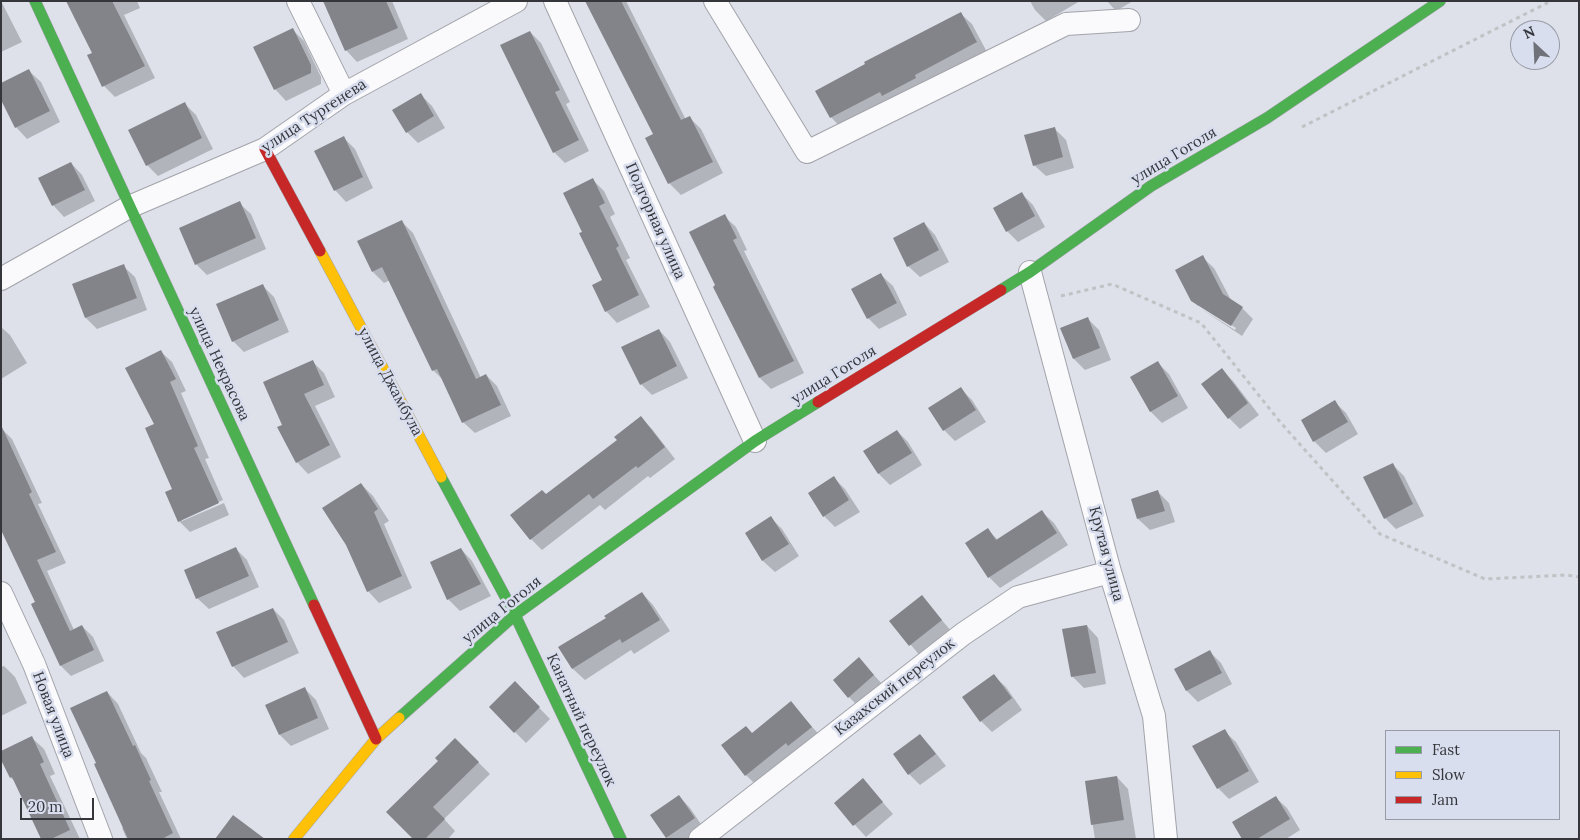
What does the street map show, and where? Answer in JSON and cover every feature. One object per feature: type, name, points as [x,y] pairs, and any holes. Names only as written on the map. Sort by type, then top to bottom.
[{"type":"street","name":"улица Некрасова","points":[[35,1],[376,740]]},
{"type":"street","points":[[298,1],[344,94]]},
{"type":"street","name":"улица Тургенева","points":[[1,279],[129,207],[265,149],[344,94],[516,1]]},
{"type":"street","name":"Подгорная улица","points":[[555,1],[755,441]]},
{"type":"street","points":[[715,1],[807,152],[1066,24],[1128,20]]},
{"type":"street","name":"улица Гоголя","points":[[294,839],[376,740],[515,615],[755,441],[1030,272],[1151,186],[1267,118],[1440,1]]},
{"type":"street","name":"улица Джамбула","points":[[265,149],[515,615]]},
{"type":"street","name":"Крутая улица","points":[[1030,272],[1110,572],[1154,716],[1166,839]]},
{"type":"street","name":"Казахский переулок","points":[[700,839],[963,634],[1018,597],[1110,572]]},
{"type":"street","name":"Новая улица","points":[[1,593],[34,664],[101,839]]},
{"type":"street","name":"Канатный переулок","points":[[515,615],[621,839]]},
{"type":"path","points":[[1302,128],[1552,1]]},
{"type":"path","points":[[1039,301],[1112,284],[1201,323],[1281,423],[1380,534],[1485,578],[1567,575],[1579,577]]},
{"type":"building","points":[[66,1],[112,1],[145,66],[102,87],[87,55],[92,53]]},
{"type":"building","points":[[323,1],[386,1],[398,28],[345,51]]},
{"type":"building","points":[[585,1],[621,1],[681,120],[690,116],[713,162],[668,184],[645,138],[653,134]]},
{"type":"building","points":[[961,12],[977,42],[915,75],[916,78],[882,96],[880,92],[830,118],[815,91],[865,64],[864,62]]},
{"type":"building","points":[[293,28],[311,65],[311,73],[274,90],[253,47]]},
{"type":"building","points":[[530,31],[560,90],[555,92],[579,140],[553,153],[500,45]]},
{"type":"building","points":[[29,69],[50,111],[15,128],[1,100],[1,83]]},
{"type":"building","points":[[421,93],[434,116],[406,133],[392,110]]},
{"type":"building","points":[[185,102],[202,138],[146,166],[128,130]]},
{"type":"building","points":[[1055,127],[1063,157],[1033,166],[1024,135]]},
{"type":"building","points":[[344,136],[363,177],[334,191],[314,151]]},
{"type":"building","points":[[71,162],[85,190],[52,206],[38,178]]},
{"type":"building","points":[[593,178],[605,203],[599,206],[619,246],[616,248],[639,295],[605,312],[592,285],[602,280],[579,233],[582,232],[563,193]]},
{"type":"building","points":[[1022,192],[1035,216],[1006,232],[993,208]]},
{"type":"building","points":[[240,201],[256,238],[195,265],[179,228]]},
{"type":"building","points":[[725,214],[737,238],[733,240],[794,361],[759,378],[713,287],[715,285],[689,232]]},
{"type":"building","points":[[402,220],[476,379],[486,374],[501,405],[462,423],[437,369],[432,371],[382,267],[372,272],[357,241]]},
{"type":"building","points":[[924,222],[939,250],[907,267],[893,238]]},
{"type":"building","points":[[1203,255],[1223,294],[1243,307],[1231,326],[1191,301],[1175,270]]},
{"type":"building","points":[[124,264],[137,298],[85,318],[72,284]]},
{"type":"building","points":[[881,273],[897,303],[867,319],[851,289]]},
{"type":"building","points":[[263,284],[279,320],[232,342],[216,304]]},
{"type":"building","points":[[1088,317],[1100,348],[1073,359],[1060,328]]},
{"type":"building","points":[[659,329],[677,366],[640,385],[621,347]]},
{"type":"building","points":[[161,350],[176,379],[170,382],[198,446],[194,448],[219,503],[178,522],[165,492],[172,489],[145,428],[154,424],[125,368]]},
{"type":"building","points":[[313,360],[324,385],[304,394],[330,445],[296,463],[277,427],[282,425],[263,382]]},
{"type":"building","points":[[1158,361],[1178,396],[1150,412],[1130,377]]},
{"type":"building","points":[[1222,368],[1248,403],[1228,419],[1201,384]]},
{"type":"building","points":[[961,387],[976,410],[943,431],[928,408]]},
{"type":"building","points":[[1335,400],[1348,422],[1313,442],[1301,420]]},
{"type":"building","points":[[641,416],[665,447],[638,468],[636,466],[593,499],[589,494],[530,540],[510,515],[542,490],[546,494],[617,440],[614,437]]},
{"type":"building","points":[[1,425],[32,492],[29,494],[56,552],[37,560],[70,631],[82,625],[94,650],[60,666],[31,604],[35,602],[1,530]]},
{"type":"building","points":[[897,430],[912,453],[878,474],[863,451]]},
{"type":"building","points":[[1393,463],[1413,504],[1384,519],[1363,477]]},
{"type":"building","points":[[834,476],[849,500],[823,517],[808,493]]},
{"type":"building","points":[[361,483],[378,509],[374,512],[402,576],[367,592],[346,545],[322,508]]},
{"type":"building","points":[[1158,490],[1165,511],[1137,519],[1131,499]]},
{"type":"building","points":[[1042,510],[1057,533],[988,578],[965,543],[988,528],[996,540]]},
{"type":"building","points":[[771,516],[789,544],[762,561],[745,533]]},
{"type":"building","points":[[236,547],[249,576],[196,599],[184,570]]},
{"type":"building","points":[[461,548],[481,584],[447,600],[430,562]]},
{"type":"building","points":[[642,592],[660,620],[622,643],[620,639],[572,669],[558,647],[606,618],[604,616]]},
{"type":"building","points":[[922,595],[942,620],[909,646],[889,621]]},
{"type":"building","points":[[273,608],[288,642],[232,667],[216,632]]},
{"type":"building","points":[[1087,625],[1096,673],[1071,677],[1062,629]]},
{"type":"building","points":[[1210,650],[1222,673],[1186,691],[1174,669]]},
{"type":"building","points":[[859,657],[874,675],[848,698],[833,680]]},
{"type":"building","points":[[994,674],[1012,698],[980,722],[962,697]]},
{"type":"building","points":[[515,681],[540,707],[514,733],[489,707]]},
{"type":"building","points":[[305,687],[318,718],[279,735],[265,705]]},
{"type":"building","points":[[107,691],[133,746],[135,745],[173,833],[162,839],[128,839],[94,764],[96,763],[70,708]]},
{"type":"building","points":[[791,701],[812,727],[788,746],[786,743],[745,776],[721,745],[746,726],[752,733]]},
{"type":"building","points":[[1225,729],[1249,771],[1217,789],[1192,746]]},
{"type":"building","points":[[920,734],[936,754],[908,775],[893,754]]},
{"type":"building","points":[[32,736],[44,762],[40,764],[70,830],[51,839],[41,839],[12,777],[10,778],[1,760],[1,751]]},
{"type":"building","points":[[455,738],[479,762],[433,807],[445,819],[425,839],[413,839],[386,812],[438,761],[435,758]]},
{"type":"building","points":[[1117,776],[1124,820],[1091,825],[1085,781]]},
{"type":"building","points":[[863,778],[883,802],[853,826],[834,803]]},
{"type":"building","points":[[679,795],[695,818],[666,838],[650,815]]},
{"type":"building","points":[[1276,796],[1290,819],[1257,839],[1242,839],[1232,822]]},
{"type":"building","points":[[233,815],[265,839],[215,839]]},
{"type":"traffic: fast","points":[[35,1],[314,605]]},
{"type":"traffic: fast","points":[[1001,290],[1030,272],[1151,186],[1267,118],[1440,1]]},
{"type":"traffic: fast","points":[[399,718],[515,615],[755,441],[818,402]]},
{"type":"traffic: fast","points":[[441,477],[515,615],[621,839]]},
{"type":"traffic: slow","points":[[320,251],[441,477]]},
{"type":"traffic: slow","points":[[294,839],[376,739],[399,718]]},
{"type":"traffic: jam","points":[[265,149],[320,251]]},
{"type":"traffic: jam","points":[[818,402],[1001,290]]},
{"type":"traffic: jam","points":[[314,605],[376,739]]}]
